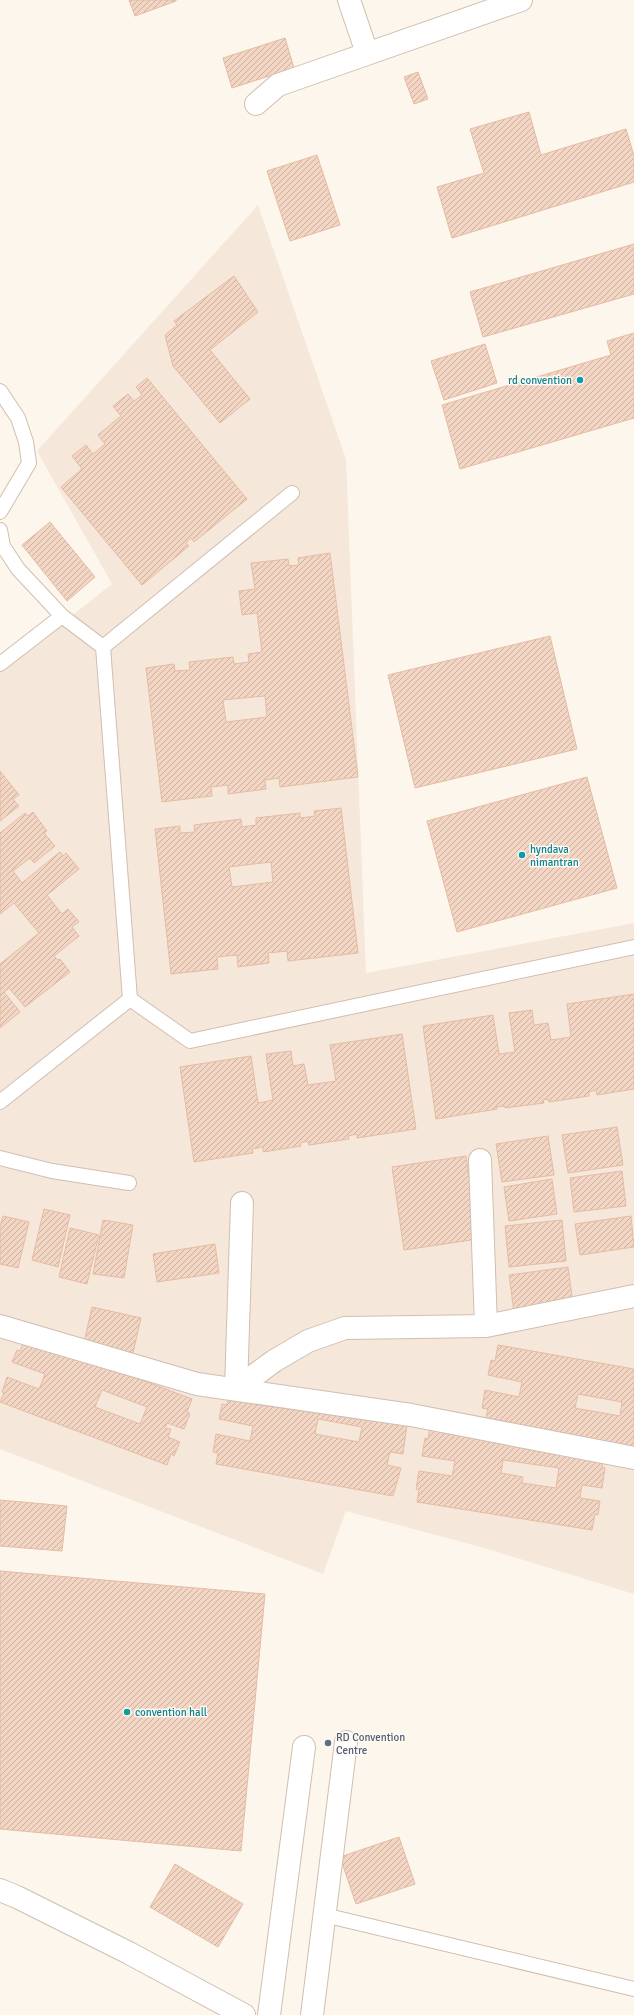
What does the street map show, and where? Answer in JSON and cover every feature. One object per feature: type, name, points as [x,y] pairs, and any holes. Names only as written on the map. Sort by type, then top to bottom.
[{"type":"street","points":[[349,0],[367,53]]},
{"type":"street","points":[[256,104],[278,85],[521,0]]},
{"type":"street","points":[[480,1160],[486,1326]]},
{"type":"street","points":[[236,1389],[242,1203]]},
{"type":"street","points":[[236,1389],[274,1362],[308,1341],[345,1328],[486,1326],[634,1296]]},
{"type":"street","points":[[0,1326],[197,1384],[411,1415],[634,1458]]},
{"type":"street","points":[[312,2015],[346,1742]]},
{"type":"street","points":[[269,2015],[304,1747]]},
{"type":"street","points":[[0,1890],[129,1953],[244,2015]]},
{"type":"lane","points":[[0,391],[18,418],[26,442],[29,463],[0,512]]},
{"type":"lane","points":[[103,647],[292,493]]},
{"type":"lane","points":[[0,530],[4,546],[18,570],[62,616],[103,647],[130,999]]},
{"type":"lane","points":[[0,664],[62,616]]},
{"type":"lane","points":[[130,999],[190,1041],[634,947]]},
{"type":"lane","points":[[0,1102],[130,999]]},
{"type":"lane","points":[[0,1158],[52,1172],[129,1183]]},
{"type":"lane","points":[[324,1915],[634,1989]]},
{"type":"shaded area","points":[[258,205],[346,459],[366,973],[634,923],[634,1594],[481,1547],[346,1511],[323,1574],[0,1449],[0,672],[112,584],[37,451]]},
{"type":"building","points":[[129,0],[176,0],[176,1],[135,16]]},
{"type":"building","points":[[285,38],[294,68],[232,88],[223,58]]},
{"type":"building","points":[[418,72],[428,99],[414,104],[404,77]]},
{"type":"building","points":[[529,112],[541,155],[626,129],[634,156],[634,182],[452,238],[437,187],[484,173],[470,129]]},
{"type":"building","points":[[317,155],[340,225],[290,241],[267,171]]},
{"type":"building","points":[[634,244],[634,294],[483,337],[470,292]]},
{"type":"building","points":[[234,276],[258,312],[210,350],[250,399],[220,423],[173,366],[165,335],[177,325],[174,321]]},
{"type":"building","name":"rd convention","points":[[634,333],[634,418],[460,469],[442,405],[611,355],[607,341]]},
{"type":"building","points":[[485,344],[497,383],[444,400],[431,361]]},
{"type":"building","points":[[147,378],[247,499],[194,542],[191,538],[186,543],[189,546],[142,585],[61,487],[82,469],[72,456],[86,445],[93,454],[105,444],[98,435],[121,416],[113,406],[128,394],[134,401],[142,395],[136,387]]},
{"type":"building","points":[[50,522],[95,577],[67,601],[22,545]]},
{"type":"building","points":[[330,553],[358,777],[280,787],[279,778],[265,780],[266,789],[228,794],[228,785],[211,787],[212,796],[162,802],[146,668],[174,664],[175,671],[190,670],[189,662],[233,657],[234,664],[249,662],[248,654],[262,652],[257,613],[242,615],[239,591],[255,589],[251,563],[288,559],[289,566],[299,565],[298,558]],"holes":[[[265,696],[267,717],[226,722],[223,700]]]},
{"type":"building","points":[[550,636],[577,749],[415,788],[388,675]]},
{"type":"building","points":[[0,771],[19,795],[13,799],[19,806],[0,821]]},
{"type":"building","name":"hyndava nimantran","points":[[587,777],[617,888],[457,932],[427,821]]},
{"type":"building","points":[[341,808],[358,953],[288,961],[287,951],[268,953],[269,963],[238,967],[237,955],[217,957],[218,969],[171,974],[155,829],[180,826],[180,833],[195,832],[194,825],[241,819],[242,827],[256,825],[256,818],[300,813],[300,818],[315,816],[314,811]],"holes":[[[271,862],[273,882],[232,887],[229,867]]]},
{"type":"building","points":[[33,812],[47,831],[44,833],[55,846],[34,863],[30,858],[13,871],[22,883],[60,852],[63,856],[66,853],[79,869],[47,895],[62,914],[68,909],[79,922],[72,927],[79,936],[54,956],[58,960],[60,959],[70,972],[25,1007],[9,988],[4,992],[20,1012],[0,1028],[0,964],[39,933],[14,903],[0,914],[0,833],[25,813],[28,816]]},
{"type":"building","points":[[634,994],[634,1089],[597,1095],[596,1090],[589,1092],[589,1096],[549,1102],[548,1099],[543,1100],[544,1103],[505,1108],[505,1106],[496,1107],[497,1109],[436,1119],[423,1026],[493,1015],[499,1054],[515,1052],[509,1013],[532,1010],[534,1025],[548,1023],[551,1040],[571,1037],[567,1004]]},
{"type":"building","points":[[402,1034],[416,1129],[357,1138],[357,1134],[348,1136],[349,1139],[309,1145],[308,1141],[300,1143],[301,1146],[263,1152],[263,1147],[252,1149],[253,1153],[194,1162],[180,1067],[251,1056],[258,1103],[273,1100],[266,1054],[291,1051],[293,1066],[304,1064],[308,1085],[336,1081],[330,1045]]},
{"type":"building","points":[[617,1127],[623,1165],[568,1173],[562,1135]]},
{"type":"building","points":[[548,1136],[554,1175],[502,1182],[496,1144]]},
{"type":"building","points":[[466,1156],[478,1239],[404,1250],[392,1167]]},
{"type":"building","points":[[622,1171],[626,1206],[574,1212],[570,1178]]},
{"type":"building","points":[[552,1179],[557,1214],[509,1221],[504,1187]]},
{"type":"building","points":[[44,1209],[70,1215],[58,1267],[32,1260]]},
{"type":"building","points":[[3,1216],[29,1222],[18,1268],[0,1264],[0,1226]]},
{"type":"building","points":[[631,1216],[634,1247],[580,1255],[575,1224]]},
{"type":"building","points":[[103,1220],[133,1225],[124,1278],[93,1274]]},
{"type":"building","points":[[562,1220],[566,1261],[509,1267],[505,1226]]},
{"type":"building","points":[[70,1228],[99,1235],[87,1284],[59,1277]]},
{"type":"building","points":[[215,1244],[219,1273],[157,1282],[153,1254]]},
{"type":"building","points":[[568,1267],[573,1303],[514,1312],[509,1275]]},
{"type":"building","points":[[92,1307],[141,1318],[132,1357],[83,1347]]},
{"type":"building","points":[[26,1336],[192,1399],[187,1412],[190,1414],[184,1429],[167,1423],[165,1428],[171,1429],[168,1437],[180,1442],[174,1456],[171,1454],[167,1465],[0,1402],[4,1393],[2,1392],[7,1377],[39,1389],[45,1374],[12,1362],[17,1350],[20,1351]],"holes":[[[102,1390],[147,1407],[140,1424],[95,1407]]]},
{"type":"building","points":[[498,1345],[634,1369],[634,1449],[485,1423],[488,1409],[482,1408],[485,1390],[519,1397],[522,1382],[488,1375],[491,1360],[495,1361]],"holes":[[[578,1394],[622,1402],[620,1416],[575,1408]]]},
{"type":"building","points":[[230,1391],[407,1424],[403,1454],[390,1452],[387,1465],[401,1468],[393,1496],[216,1464],[218,1453],[213,1452],[216,1434],[250,1441],[253,1426],[219,1419],[222,1404],[227,1405]],"holes":[[[318,1419],[362,1427],[359,1442],[315,1434]]]},
{"type":"building","points":[[430,1428],[604,1456],[602,1467],[605,1468],[602,1488],[582,1485],[580,1498],[600,1501],[598,1515],[595,1514],[592,1530],[417,1502],[419,1490],[416,1489],[419,1471],[452,1476],[455,1461],[422,1456],[425,1438],[428,1439]],"holes":[[[503,1460],[559,1468],[556,1488],[522,1483],[523,1477],[501,1473]]]},
{"type":"building","points":[[0,1500],[67,1506],[62,1551],[0,1546]]},
{"type":"building","name":"convention hall","points":[[0,1571],[265,1594],[241,1851],[0,1829]]},
{"type":"building","points":[[399,1837],[415,1884],[356,1904],[340,1857]]},
{"type":"building","points":[[175,1864],[243,1904],[218,1947],[150,1907]]},
{"type":"place","name":"rd convention","points":[[580,380]]},
{"type":"place","name":"hyndava nimantran","points":[[522,855]]},
{"type":"place","name":"convention hall","points":[[127,1712]]},
{"type":"place","name":"RD Convention Centre","points":[[328,1743]]}]
